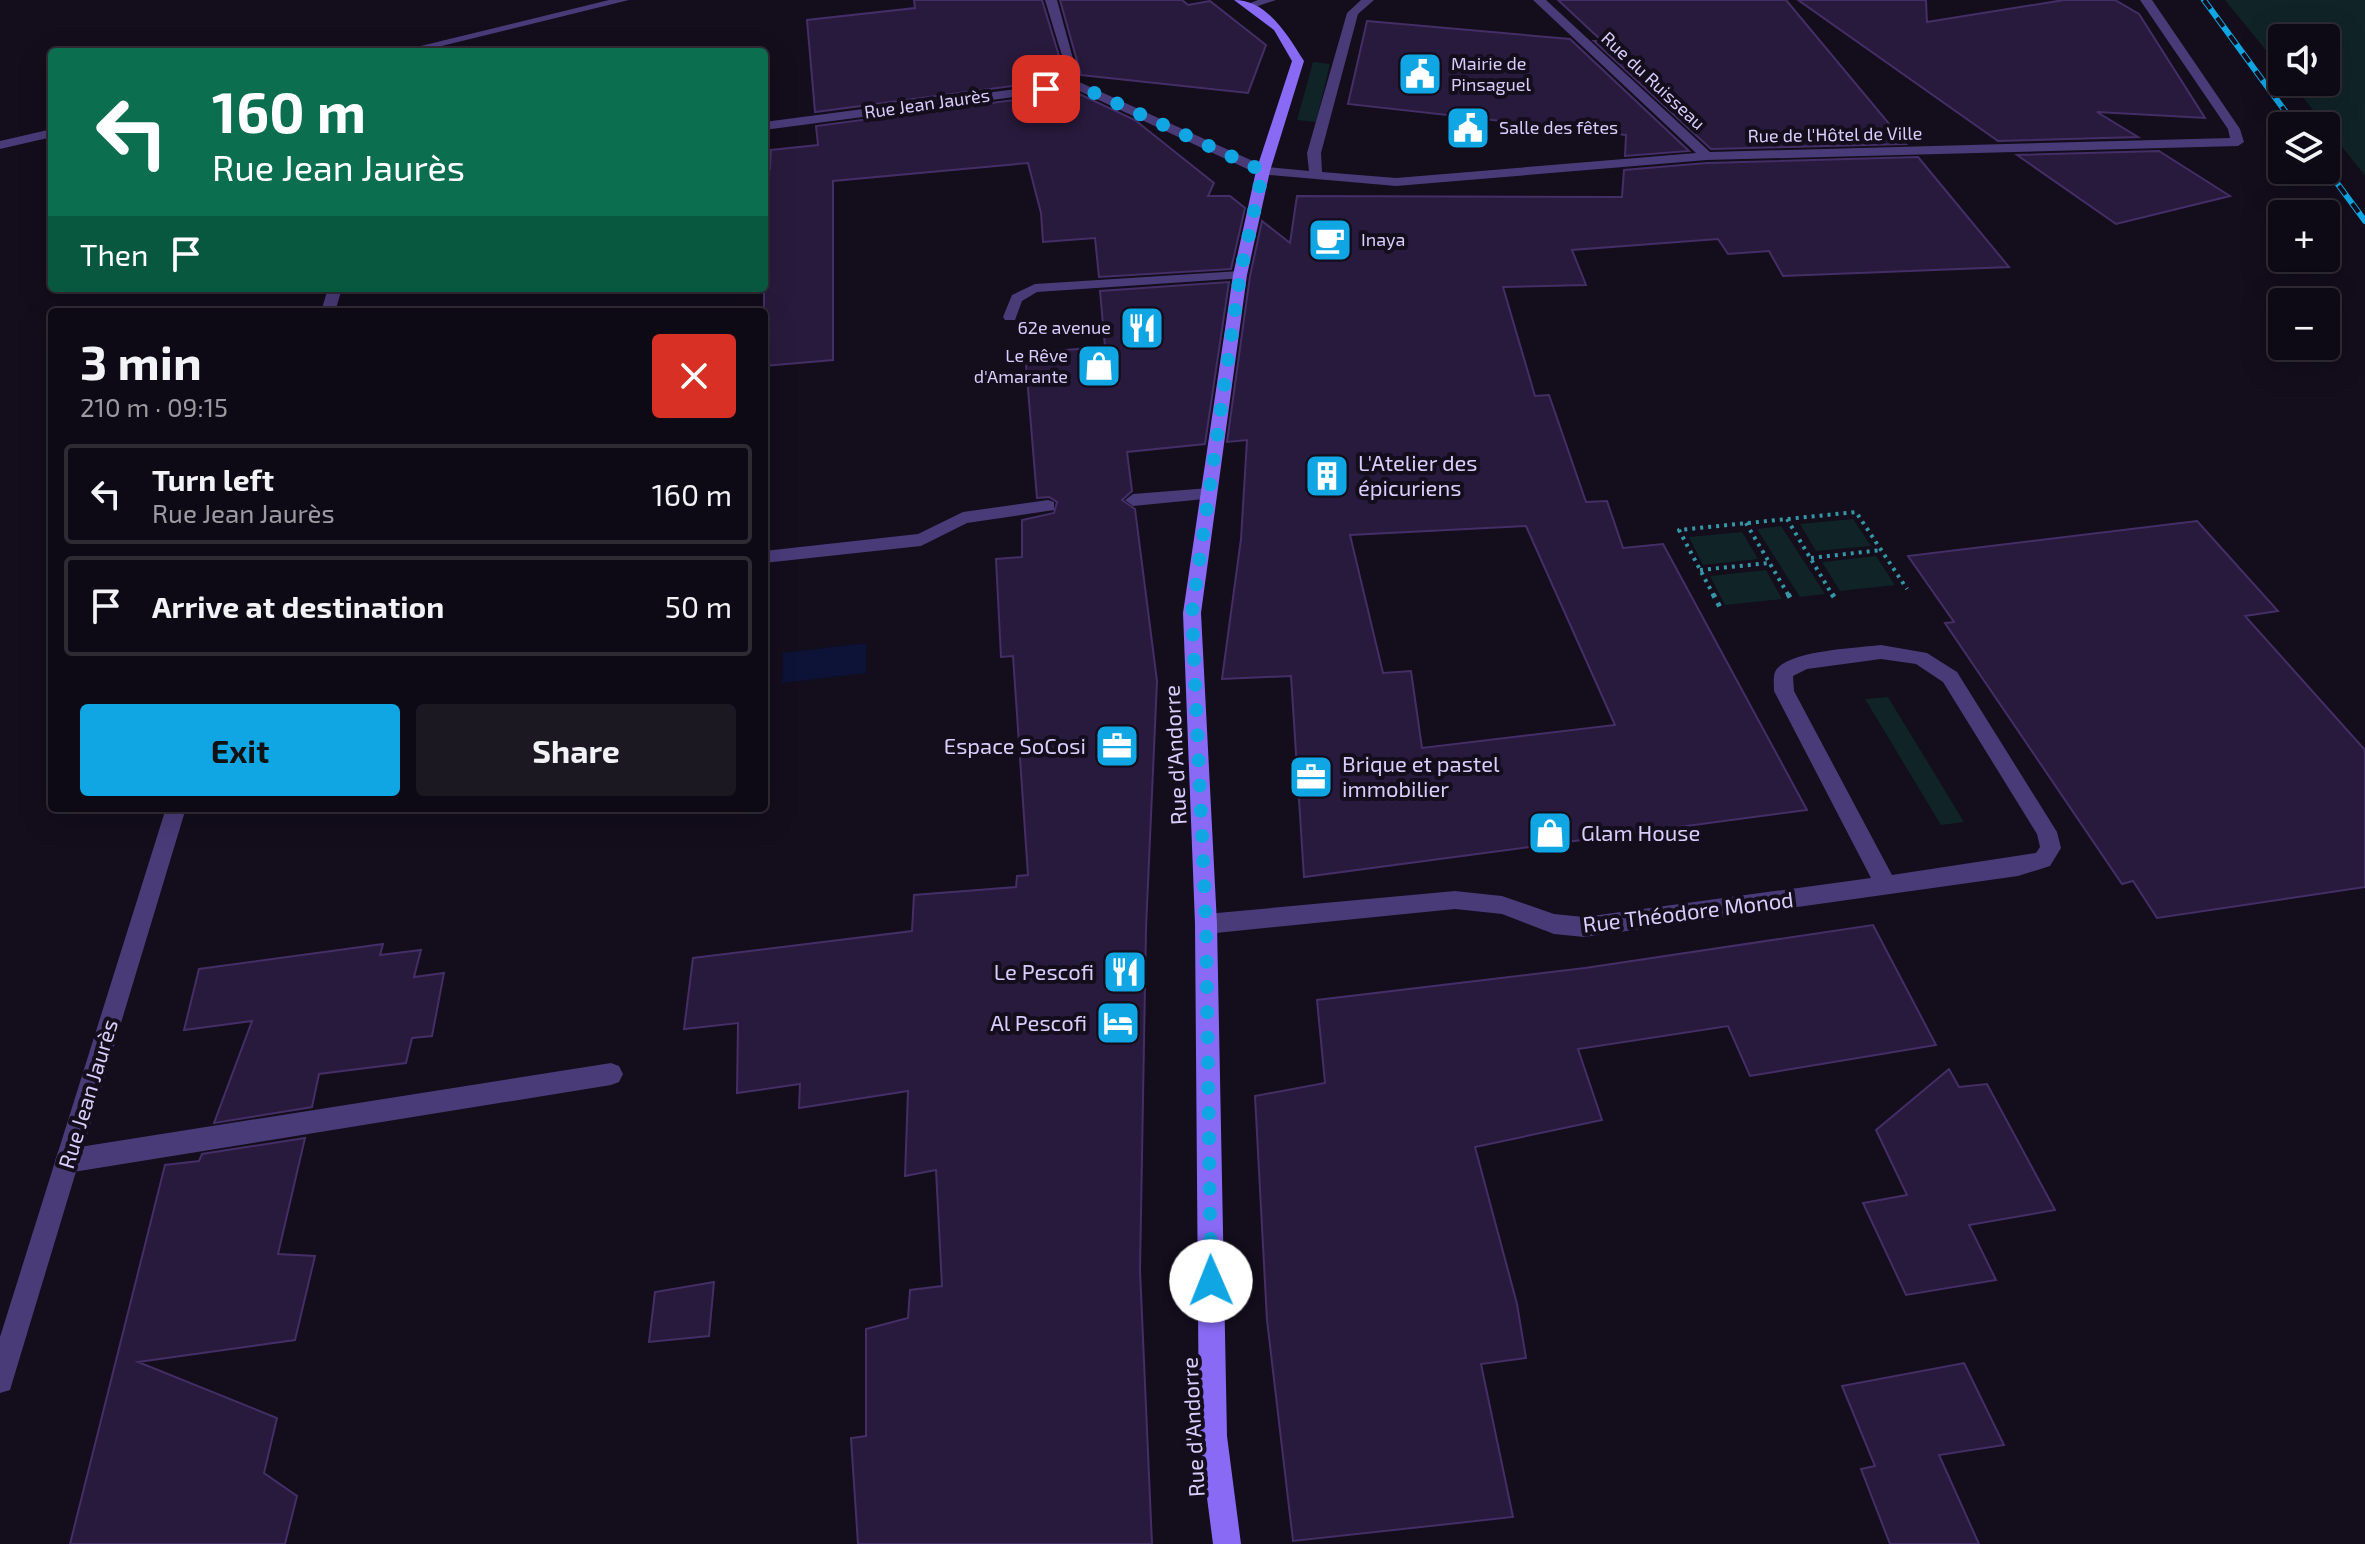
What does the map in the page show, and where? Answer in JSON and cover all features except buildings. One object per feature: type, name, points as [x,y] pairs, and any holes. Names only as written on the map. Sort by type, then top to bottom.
[{"type":"main road","name":"Rue d'Andorre","points":[[1227,1544],[1213,1436],[1206,924],[1192,613],[1240,275],[1263,171],[1298,61],[1278,28],[1244,3]]},
{"type":"street","points":[[419,48],[623,0]]},
{"type":"street","points":[[1051,0],[1077,85],[1263,171]]},
{"type":"street","points":[[1244,3],[1270,0]]},
{"type":"street","points":[[1316,176],[1314,153],[1353,13],[1368,0]]},
{"type":"street","name":"Rue du Ruisseau","points":[[1539,0],[1707,156]]},
{"type":"street","name":"Rue de l'Hôtel de Ville","points":[[1263,171],[1396,182],[1707,156],[2231,145],[2238,142],[2234,129],[2146,0]]},
{"type":"street","name":"Rue Jean Jaurès","points":[[768,125],[1077,85]]},
{"type":"street","points":[[0,145],[48,134]]},
{"type":"street","points":[[1010,317],[1012,303],[1020,293],[1035,288],[1240,275]]},
{"type":"street","points":[[1133,500],[1209,494]]},
{"type":"street","points":[[768,557],[921,540],[963,518],[1048,506]]},
{"type":"street","name":"Rue Théodore Monod","points":[[1206,924],[1455,900],[1502,905],[1554,924],[1584,927],[1886,885],[2035,863],[2048,855],[2051,848],[2047,832],[1950,677],[1936,665],[1920,658],[1881,652],[1793,665],[1784,673],[1784,691],[1886,885]]},
{"type":"street","name":"Rue Jean Jaurès","points":[[0,1380],[175,812]]},
{"type":"street","points":[[67,1161],[611,1074]]},
{"type":"path","points":[[1721,609],[1679,530],[1856,512],[1907,589]]},
{"type":"path","points":[[1787,519],[1834,597]]},
{"type":"path","points":[[1746,523],[1792,601]]},
{"type":"path","points":[[1811,558],[1881,550]]},
{"type":"path","points":[[1700,570],[1769,563]]},
{"type":"green space","points":[[2225,0],[2365,0],[2365,176],[2340,144],[2340,112],[2315,112],[2302,96],[2340,96],[2340,24],[2268,24],[2268,53]]},
{"type":"green space","points":[[1313,62],[1330,64],[1316,122],[1297,120]]},
{"type":"green space","points":[[1853,519],[1871,546],[1816,551],[1800,524]]},
{"type":"green space","points":[[1781,526],[1825,594],[1800,597],[1757,529]]},
{"type":"green space","points":[[1742,532],[1758,559],[1703,565],[1689,537]]},
{"type":"green space","points":[[1876,556],[1895,585],[1840,591],[1822,562]]},
{"type":"green space","points":[[1766,570],[1782,599],[1725,605],[1710,576]]},
{"type":"green space","points":[[1888,697],[1964,822],[1941,825],[1865,699]]},
{"type":"water","points":[[866,643],[866,673],[782,683],[783,653]]},
{"type":"railway","points":[[2204,0],[2286,112]]},
{"type":"railway","points":[[2338,184],[2365,221]]},
{"type":"place","name":"Mairie de Pinsaguel","points":[[1420,74]]},
{"type":"place","name":"Salle des fêtes","points":[[1468,128]]},
{"type":"place","name":"Inaya","points":[[1330,240]]},
{"type":"place","name":"62e avenue","points":[[1142,328]]},
{"type":"place","name":"Le Rêve d'Amarante","points":[[1099,366]]},
{"type":"place","name":"L'Atelier des épicuriens","points":[[1327,476]]},
{"type":"place","name":"Espace SoCosi","points":[[1117,746]]},
{"type":"place","name":"Brique et pastel immobilier","points":[[1311,777]]},
{"type":"place","name":"Glam House","points":[[1550,833]]},
{"type":"place","name":"Le Pescofi","points":[[1125,972]]},
{"type":"place","name":"Al Pescofi","points":[[1118,1023]]},
{"type":"route","points":[[1046,89],[1077,85],[1263,171],[1240,275],[1192,613],[1206,924],[1211,1281]]}]
